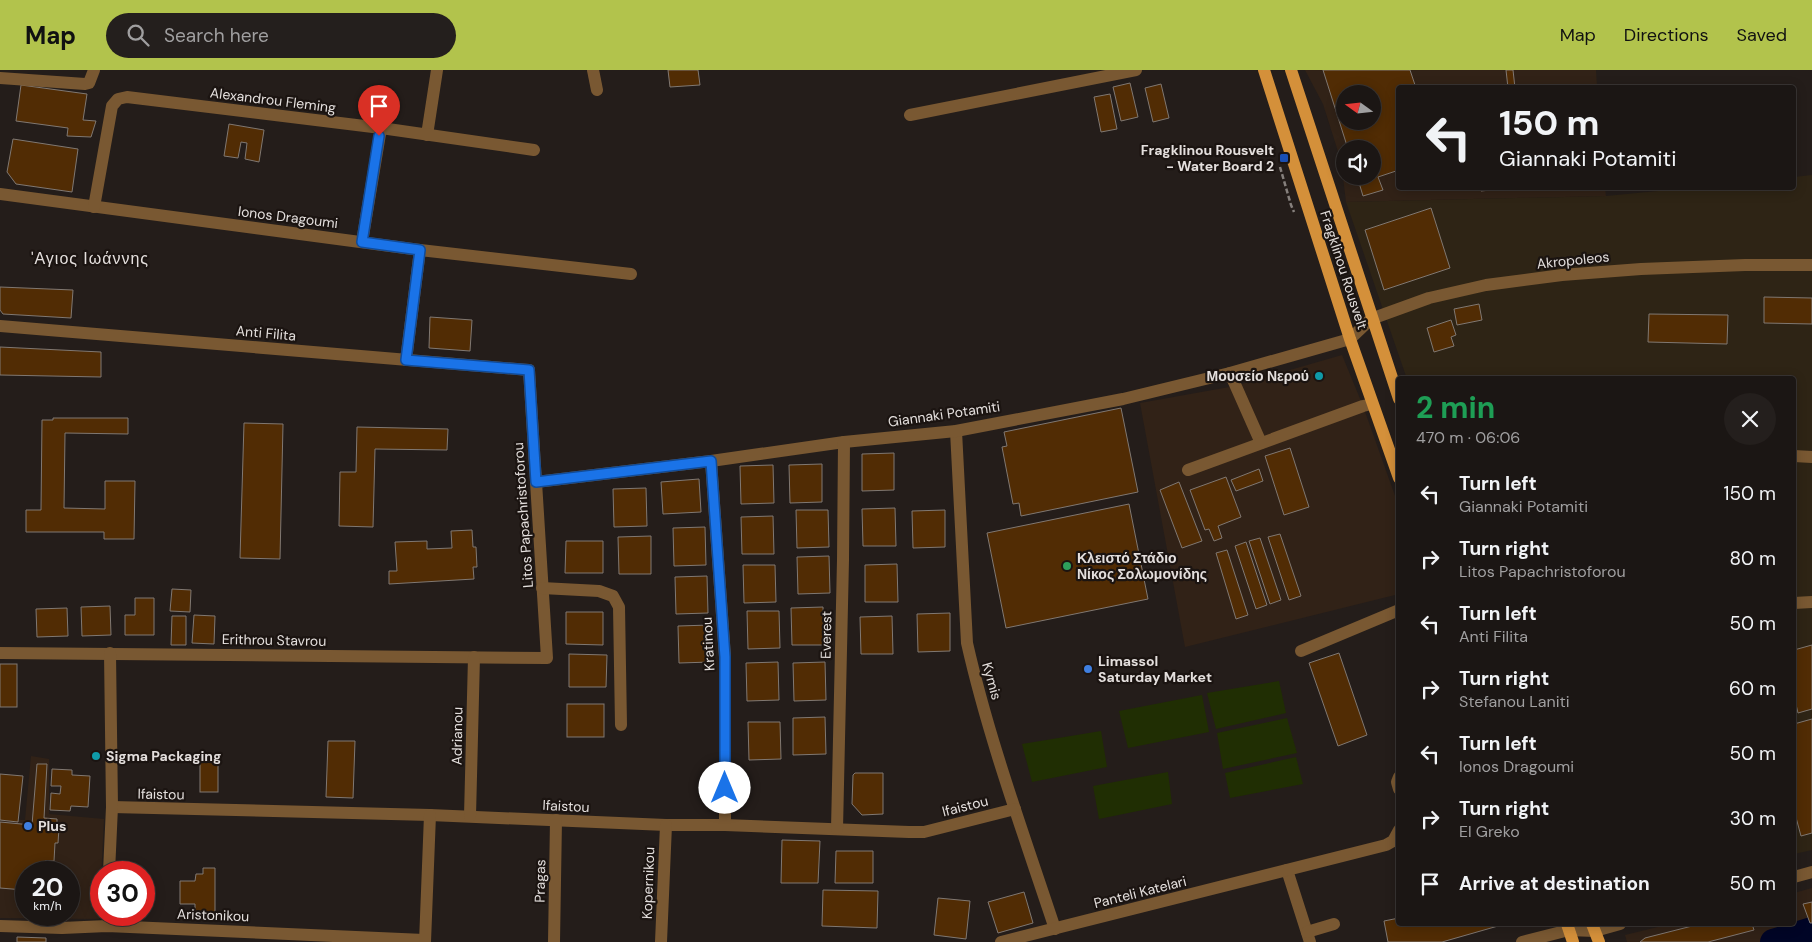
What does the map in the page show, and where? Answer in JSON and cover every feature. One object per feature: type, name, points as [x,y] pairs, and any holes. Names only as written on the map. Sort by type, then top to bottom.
[{"type":"main road","name":"Fragklinou Rousvelt","points":[[1264,70],[1350,339],[1396,470]]},
{"type":"main road","name":"Fragklinou Rousvelt","points":[[1291,70],[1396,389]]},
{"type":"street","points":[[3,70],[0,78],[84,84],[89,83],[94,70]]},
{"type":"street","points":[[427,135],[437,70]]},
{"type":"street","points":[[593,70],[597,90]]},
{"type":"street","points":[[910,115],[1136,70]]},
{"type":"street","name":"Alexandrou Fleming","points":[[94,207],[112,106],[118,99],[127,97],[380,128],[534,150]]},
{"type":"street","points":[[362,242],[380,128]]},
{"type":"street","name":"Ionos Dragoumi","points":[[0,194],[420,250],[631,274]]},
{"type":"street","points":[[406,360],[420,250]]},
{"type":"street","name":"Akropoleos","points":[[1350,339],[1372,319],[1429,298],[1486,285],[1641,269],[1745,265],[1812,265]]},
{"type":"street","name":"Anti Filita","points":[[0,326],[529,370]]},
{"type":"street","name":"Giannaki Potamiti","points":[[536,482],[711,461],[844,442],[956,431],[1123,399],[1230,373],[1350,339]]},
{"type":"street","name":"Litos Papachristoforou","points":[[529,370],[547,658]]},
{"type":"street","points":[[1230,373],[1261,443]]},
{"type":"street","points":[[1188,470],[1372,404]]},
{"type":"street","name":"Kymis","points":[[956,431],[967,643],[974,674],[1015,809],[1055,929]]},
{"type":"street","name":"Everest","points":[[837,829],[844,442]]},
{"type":"street","points":[[1796,456],[1812,457]]},
{"type":"street","name":"Kratinou","points":[[711,461],[725,657],[725,825]]},
{"type":"street","points":[[542,588],[599,591],[613,596],[619,607],[621,725]]},
{"type":"street","points":[[1796,603],[1812,602]]},
{"type":"street","points":[[1301,650],[1396,611]]},
{"type":"street","name":"Erithrou Stavrou","points":[[0,652],[547,658]]},
{"type":"street","points":[[110,654],[112,807],[110,861]]},
{"type":"street","name":"Adrianou","points":[[470,816],[474,657]]},
{"type":"street","name":"Ifaistou","points":[[112,807],[470,816],[666,825],[725,825],[924,832],[1015,809]]},
{"type":"street","points":[[424,941],[430,815]]},
{"type":"street","name":"Pragas","points":[[554,942],[556,820]]},
{"type":"street","name":"Kopernikou","points":[[661,942],[666,825]]},
{"type":"street","name":"Panteli Katelari","points":[[1001,942],[1386,844],[1396,837]]},
{"type":"street","points":[[1287,870],[1308,937],[1334,924]]},
{"type":"street","points":[[1796,876],[1812,872]]},
{"type":"street","name":"Aristonikou","points":[[0,926],[62,928],[90,924]]},
{"type":"street","name":"Aristonikou","points":[[137,926],[196,936],[424,941]]},
{"type":"street","points":[[1522,942],[1570,932],[1595,932],[1614,926]]},
{"type":"street","points":[[62,928],[62,942]]},
{"type":"street","points":[[1585,942],[1595,932]]},
{"type":"shaded area","points":[[1305,70],[1596,70],[1597,85],[1396,85],[1396,190],[1605,190],[1606,196],[1346,202],[1344,185],[1381,185],[1381,140],[1336,140],[1336,145],[1323,104]]},
{"type":"shaded area","points":[[1812,175],[1812,850],[1796,854],[1796,376],[1406,376],[1346,202],[1606,196],[1668,190],[1796,190],[1796,177]]},
{"type":"shaded area","points":[[1342,355],[1363,406],[1396,499],[1396,595],[1185,647],[1140,403],[1235,386]]},
{"type":"shaded area","points":[[31,756],[49,759],[49,814],[104,819],[102,861],[90,861],[90,919],[80,919],[80,861],[15,861],[15,918],[0,918],[0,819],[25,820]]},
{"type":"shaded area","points":[[1812,888],[1812,926],[1761,942],[1627,942],[1625,935],[1662,926],[1796,926],[1796,892]]},
{"type":"green space","points":[[1279,681],[1286,713],[1216,729],[1207,693]]},
{"type":"green space","points":[[1202,695],[1209,732],[1128,748],[1119,711]]},
{"type":"green space","points":[[1287,718],[1297,753],[1223,769],[1217,733]]},
{"type":"green space","points":[[1101,731],[1107,767],[1032,782],[1022,744]]},
{"type":"green space","points":[[1296,757],[1303,784],[1230,798],[1225,773]]},
{"type":"green space","points":[[1168,772],[1172,804],[1099,819],[1093,786]]},
{"type":"building","points":[[668,70],[698,70],[700,85],[670,87]]},
{"type":"building","points":[[1323,70],[1410,70],[1415,85],[1396,85],[1396,171],[1381,176],[1381,140],[1345,140],[1342,130],[1381,130],[1381,85],[1336,85],[1336,111]]},
{"type":"building","points":[[1506,70],[1513,70],[1515,85],[1508,85]]},
{"type":"building","points":[[1130,83],[1138,117],[1121,121],[1113,87]]},
{"type":"building","points":[[1161,84],[1169,118],[1153,122],[1145,88]]},
{"type":"building","points":[[21,85],[87,94],[83,120],[96,121],[91,137],[67,136],[68,128],[16,121]]},
{"type":"building","points":[[1110,94],[1117,129],[1101,132],[1094,97]]},
{"type":"building","points":[[229,124],[264,130],[259,162],[245,159],[247,143],[241,142],[238,158],[224,156]]},
{"type":"building","points":[[13,139],[78,149],[72,192],[16,184],[7,172]]},
{"type":"building","points":[[1360,185],[1381,185],[1383,190],[1363,196]]},
{"type":"building","points":[[1431,208],[1450,268],[1384,290],[1365,230]]},
{"type":"building","points":[[0,287],[73,290],[71,318],[3,314],[0,310]]},
{"type":"building","points":[[1764,297],[1812,298],[1812,324],[1764,323]]},
{"type":"building","points":[[1479,304],[1482,320],[1457,325],[1454,309]]},
{"type":"building","points":[[1649,314],[1728,315],[1727,344],[1648,342]]},
{"type":"building","points":[[430,317],[472,320],[470,351],[429,348]]},
{"type":"building","points":[[1451,320],[1456,335],[1451,337],[1454,346],[1434,352],[1427,328]]},
{"type":"building","points":[[0,347],[101,352],[101,377],[0,375]]},
{"type":"building","points":[[1121,408],[1138,492],[1021,516],[1019,503],[1013,504],[1002,447],[1007,446],[1004,432]]},
{"type":"building","points":[[53,418],[128,418],[128,434],[65,433],[64,508],[105,509],[105,481],[135,481],[134,539],[104,539],[104,532],[26,532],[26,510],[41,510],[42,420],[53,420]]},
{"type":"building","points":[[244,423],[283,424],[280,559],[240,558]]},
{"type":"building","points":[[357,427],[448,429],[447,450],[375,449],[373,527],[339,526],[340,472],[356,472]]},
{"type":"building","points":[[1290,448],[1309,507],[1284,515],[1265,456]]},
{"type":"building","points":[[894,453],[894,490],[862,491],[862,454]]},
{"type":"building","points":[[822,464],[822,502],[790,503],[789,465]]},
{"type":"building","points":[[773,465],[774,503],[741,504],[740,466]]},
{"type":"building","points":[[1259,469],[1263,481],[1236,491],[1231,480]]},
{"type":"building","points":[[1226,477],[1241,517],[1218,526],[1222,538],[1214,541],[1209,529],[1205,530],[1190,490]]},
{"type":"building","points":[[699,479],[701,512],[663,514],[661,482]]},
{"type":"building","points":[[1179,482],[1202,541],[1182,548],[1160,490]]},
{"type":"building","points":[[646,488],[647,526],[614,527],[613,489]]},
{"type":"building","name":"Κλειστό Στάδιο Νίκος Σολωμονίδης","points":[[1129,504],[1148,599],[1006,628],[987,533]]},
{"type":"building","points":[[895,508],[896,546],[863,546],[862,509]]},
{"type":"building","points":[[796,510],[828,510],[829,547],[797,548]]},
{"type":"building","points":[[945,510],[945,547],[913,548],[912,511]]},
{"type":"building","points":[[773,516],[774,554],[742,554],[741,517]]},
{"type":"building","points":[[705,527],[706,565],[674,566],[673,528]]},
{"type":"building","points":[[472,530],[473,547],[476,547],[477,567],[473,567],[474,579],[389,584],[389,571],[397,571],[395,542],[427,541],[427,549],[452,548],[451,531]]},
{"type":"building","points":[[1280,534],[1301,596],[1289,600],[1268,537]]},
{"type":"building","points":[[651,536],[651,574],[619,574],[618,537]]},
{"type":"building","points":[[1260,538],[1281,600],[1270,604],[1249,541]]},
{"type":"building","points":[[566,541],[603,541],[603,573],[565,573]]},
{"type":"building","points":[[1246,542],[1267,605],[1256,609],[1235,546]]},
{"type":"building","points":[[1227,550],[1248,615],[1236,619],[1216,553]]},
{"type":"building","points":[[829,556],[830,593],[798,594],[797,557]]},
{"type":"building","points":[[897,564],[898,602],[865,602],[865,565]]},
{"type":"building","points":[[743,565],[775,565],[776,602],[744,603]]},
{"type":"building","points":[[707,576],[708,613],[676,614],[675,577]]},
{"type":"building","points":[[172,589],[191,590],[190,612],[170,611]]},
{"type":"building","points":[[135,598],[154,598],[154,635],[125,635],[125,615],[135,615]]},
{"type":"building","points":[[110,606],[111,635],[82,636],[81,607]]},
{"type":"building","points":[[823,607],[824,645],[792,645],[791,608]]},
{"type":"building","points":[[67,608],[68,636],[37,637],[36,609]]},
{"type":"building","points":[[747,611],[779,611],[780,648],[748,649]]},
{"type":"building","points":[[566,612],[603,612],[603,645],[566,644]]},
{"type":"building","points":[[950,613],[950,651],[918,652],[917,614]]},
{"type":"building","points":[[194,615],[215,616],[214,644],[192,643]]},
{"type":"building","points":[[172,616],[186,616],[186,645],[171,645]]},
{"type":"building","points":[[892,616],[893,654],[861,654],[860,617]]},
{"type":"building","points":[[710,625],[711,662],[679,663],[678,626]]},
{"type":"building","points":[[1812,645],[1812,709],[1798,713],[1796,704],[1796,649]]},
{"type":"building","points":[[1339,653],[1367,735],[1338,746],[1309,663]]},
{"type":"building","points":[[569,654],[607,655],[606,687],[569,687]]},
{"type":"building","points":[[778,662],[779,700],[747,701],[746,663]]},
{"type":"building","points":[[825,662],[826,700],[794,701],[793,663]]},
{"type":"building","points":[[0,664],[17,664],[17,707],[0,707]]},
{"type":"building","points":[[567,704],[604,704],[604,737],[567,737]]},
{"type":"building","points":[[825,717],[826,754],[793,755],[793,718]]},
{"type":"building","points":[[1812,719],[1812,833],[1801,836],[1796,817],[1796,723]]},
{"type":"building","points":[[748,722],[780,722],[781,759],[749,760]]},
{"type":"building","points":[[328,741],[355,741],[353,798],[326,797]]},
{"type":"building","points":[[200,756],[218,756],[218,792],[200,792]]},
{"type":"building","name":"Plus","points":[[37,764],[47,764],[44,818],[57,819],[57,828],[59,828],[58,843],[55,843],[54,861],[15,861],[15,889],[0,888],[0,822],[32,825]]},
{"type":"building","points":[[52,769],[72,770],[72,775],[90,776],[88,807],[71,806],[70,811],[50,810],[51,793],[60,794],[61,786],[51,786]]},
{"type":"building","points":[[855,773],[883,773],[883,814],[862,815],[852,804],[853,775]]},
{"type":"building","points":[[0,774],[23,776],[18,822],[0,820]]},
{"type":"building","points":[[782,840],[820,841],[818,883],[781,883]]},
{"type":"building","points":[[836,851],[873,851],[873,883],[835,883]]},
{"type":"building","points":[[203,868],[215,868],[215,913],[195,912],[195,904],[180,904],[180,881],[195,881],[196,874],[203,874]]},
{"type":"building","points":[[823,890],[878,891],[877,928],[822,926]]},
{"type":"building","points":[[1024,892],[1033,923],[998,933],[988,902]]},
{"type":"building","points":[[938,898],[970,901],[966,939],[934,935]]},
{"type":"building","points":[[1812,902],[1812,923],[1810,923],[1803,904]]},
{"type":"building","points":[[1396,919],[1396,926],[1498,926],[1442,942],[1388,942],[1384,921]]},
{"type":"building","points":[[1692,926],[1753,926],[1754,930],[1708,942],[1640,942],[1645,938]]},
{"type":"building","points":[[17,937],[46,938],[46,942],[17,942]]},
{"type":"waterway","points":[[1773,942],[1812,930]]},
{"type":"place","name":"Fragklinou Rousvelt - Water Board 2","points":[[1284,158]]},
{"type":"place","name":"Μουσείο Νερού","points":[[1319,376]]},
{"type":"place","name":"Κλειστό Στάδιο Νίκος Σολωμονίδης","points":[[1067,566]]},
{"type":"place","name":"Limassol Saturday Market","points":[[1088,669]]},
{"type":"place","name":"Sigma Packaging","points":[[96,756]]},
{"type":"place","name":"Plus","points":[[28,826]]},
{"type":"district","name":"'Αγιος Ιωάννης","points":[[90,258]]},
{"type":"route","points":[[379,136],[362,242],[420,250],[406,360],[529,370],[536,482],[711,461],[725,657],[725,788]]}]
